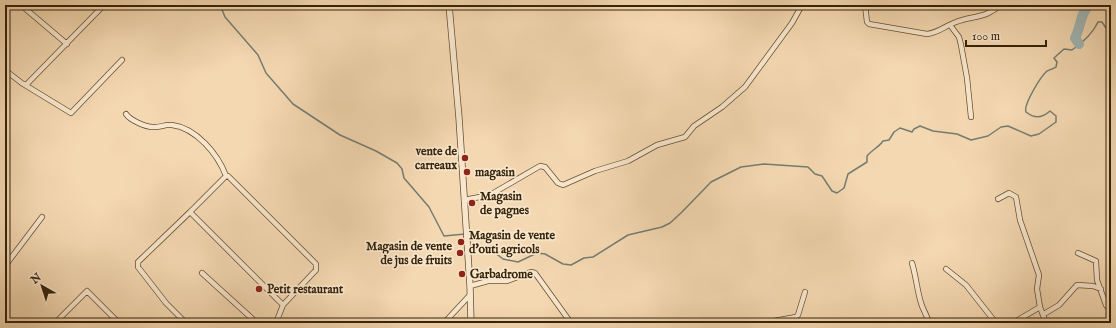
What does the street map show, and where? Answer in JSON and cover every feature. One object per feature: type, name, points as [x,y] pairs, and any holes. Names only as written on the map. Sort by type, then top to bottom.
[{"type":"street","points":[[21,5],[67,44]]},
{"type":"street","points":[[25,85],[104,5]]},
{"type":"street","points":[[449,5],[454,52],[470,286],[469,296],[471,323]]},
{"type":"street","points":[[464,200],[490,195],[543,166],[558,183],[563,185],[595,171],[628,161],[657,145],[685,137],[694,126],[722,107],[745,87],[792,23],[802,5]]},
{"type":"street","points":[[865,5],[867,22],[869,24],[927,34],[935,33],[950,25],[989,14],[1000,5]]},
{"type":"street","points":[[950,25],[959,37],[961,45],[967,78],[971,116]]},
{"type":"street","points":[[5,70],[25,85],[71,113],[122,60]]},
{"type":"street","points":[[126,114],[132,119],[153,128],[169,124],[192,132],[220,162],[226,176],[228,176],[316,264],[316,270],[283,305],[276,323]]},
{"type":"street","points":[[186,323],[166,303],[138,267],[138,262],[226,176]]},
{"type":"street","points":[[998,199],[1009,193],[1016,197],[1020,220],[1039,275],[1037,289],[1040,307],[1044,314],[1046,323]]},
{"type":"street","points":[[190,212],[283,305]]},
{"type":"street","points":[[5,266],[42,217]]},
{"type":"street","points":[[1078,253],[1096,261],[1096,276],[1106,305],[1111,311]]},
{"type":"street","points":[[912,263],[918,281],[922,304],[927,314],[929,323]]},
{"type":"street","points":[[946,269],[966,285],[996,323]]},
{"type":"street","points":[[470,286],[488,281],[507,281],[531,272],[535,273],[571,323]]},
{"type":"street","points":[[202,273],[257,323]]},
{"type":"street","points":[[1044,314],[1058,305],[1077,285],[1093,286],[1100,289]]},
{"type":"street","points":[[56,323],[87,291],[119,323]]},
{"type":"street","points":[[762,323],[796,317],[798,315],[804,292]]},
{"type":"street","points":[[444,323],[469,296]]},
{"type":"street","points":[[1013,323],[1040,307]]},
{"type":"waterway","points":[[220,5],[225,17],[258,55],[266,73],[293,104],[340,135],[376,151],[397,163],[402,169],[404,178],[429,207],[444,236],[465,234]]},
{"type":"waterway","points":[[1079,44],[1075,38],[1082,16],[1089,5]]},
{"type":"waterway","points":[[469,235],[488,242],[494,252],[503,259],[518,262],[537,253],[545,254],[563,264],[571,265],[584,258],[593,257],[628,235],[662,227],[670,223],[711,182],[741,167],[764,164],[808,167],[815,174],[822,176],[832,191],[837,193],[844,188],[848,174],[867,162],[867,156],[883,141],[889,140],[894,132],[900,128],[912,132],[920,126],[933,131],[957,134],[971,140],[988,136],[1001,127],[1008,126],[1031,136],[1039,134],[1056,122],[1056,116],[1050,111],[1044,115],[1035,117],[1026,112],[1026,108],[1033,91],[1041,79],[1047,71],[1056,67],[1057,62],[1054,58],[1064,49],[1072,50],[1080,44],[1090,34],[1098,22],[1102,22],[1106,28],[1111,27]]},
{"type":"place","name":"vente de carreaux","points":[[465,158]]},
{"type":"place","name":"magasin","points":[[467,172]]},
{"type":"place","name":"Magasin de pagnes","points":[[472,203]]},
{"type":"place","name":"Magasin de vente d'outi agricols","points":[[461,242]]},
{"type":"place","name":"Magasin de vente de jus de fruits","points":[[460,253]]},
{"type":"place","name":"Garbadrome","points":[[462,274]]},
{"type":"place","name":"Petit restaurant","points":[[259,289]]}]
